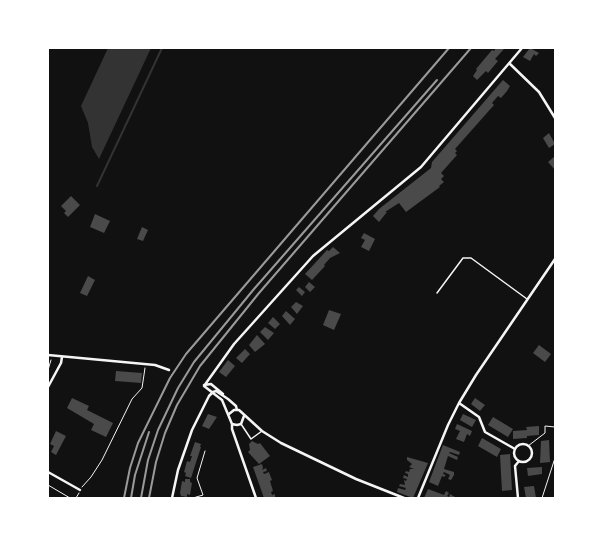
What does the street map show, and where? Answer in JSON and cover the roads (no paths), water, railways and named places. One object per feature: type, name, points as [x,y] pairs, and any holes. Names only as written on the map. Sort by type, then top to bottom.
[{"type":"street","points":[[204,386],[234,344],[313,256],[421,167],[522,48]]},
{"type":"street","points":[[509,63],[539,92],[555,118]]},
{"type":"street","points":[[418,498],[448,425],[459,403],[555,259]]},
{"type":"street","points":[[48,355],[155,365],[169,370]]},
{"type":"street","points":[[48,387],[61,363],[62,356]]},
{"type":"street","points":[[204,386],[211,384],[236,406],[237,410],[244,416],[262,431],[281,443],[356,479],[404,498]]},
{"type":"street","points":[[204,386],[222,400],[229,414],[232,429],[256,498]]},
{"type":"street","points":[[213,392],[216,391],[228,399]]},
{"type":"street","points":[[172,498],[178,470],[192,430],[209,396],[213,392]]},
{"type":"street","points":[[459,403],[479,417],[485,432],[515,449]]},
{"type":"street","points":[[229,414],[234,410],[237,410]]},
{"type":"street","points":[[232,424],[241,424],[244,416]]},
{"type":"street","points":[[518,445],[528,446],[532,451],[531,458],[524,462],[519,460],[515,455],[515,449],[518,445]]},
{"type":"street","points":[[518,498],[516,466],[519,460]]},
{"type":"street","points":[[48,472],[80,490]]},
{"type":"lane","points":[[437,293],[462,258],[471,258],[528,299]]},
{"type":"lane","points":[[241,424],[251,438],[262,431]]},
{"type":"waterway","points":[[97,186],[162,48]]},
{"type":"railway","points":[[124,498],[130,468],[138,443],[170,378],[186,354],[449,48]]},
{"type":"railway","points":[[149,498],[156,462],[165,433],[177,405],[200,366],[259,293],[471,48]]},
{"type":"railway","points":[[141,498],[148,460],[158,430],[178,388],[194,362],[254,289],[437,80]]},
{"type":"railway","points":[[131,498],[135,475],[149,432]]}]
